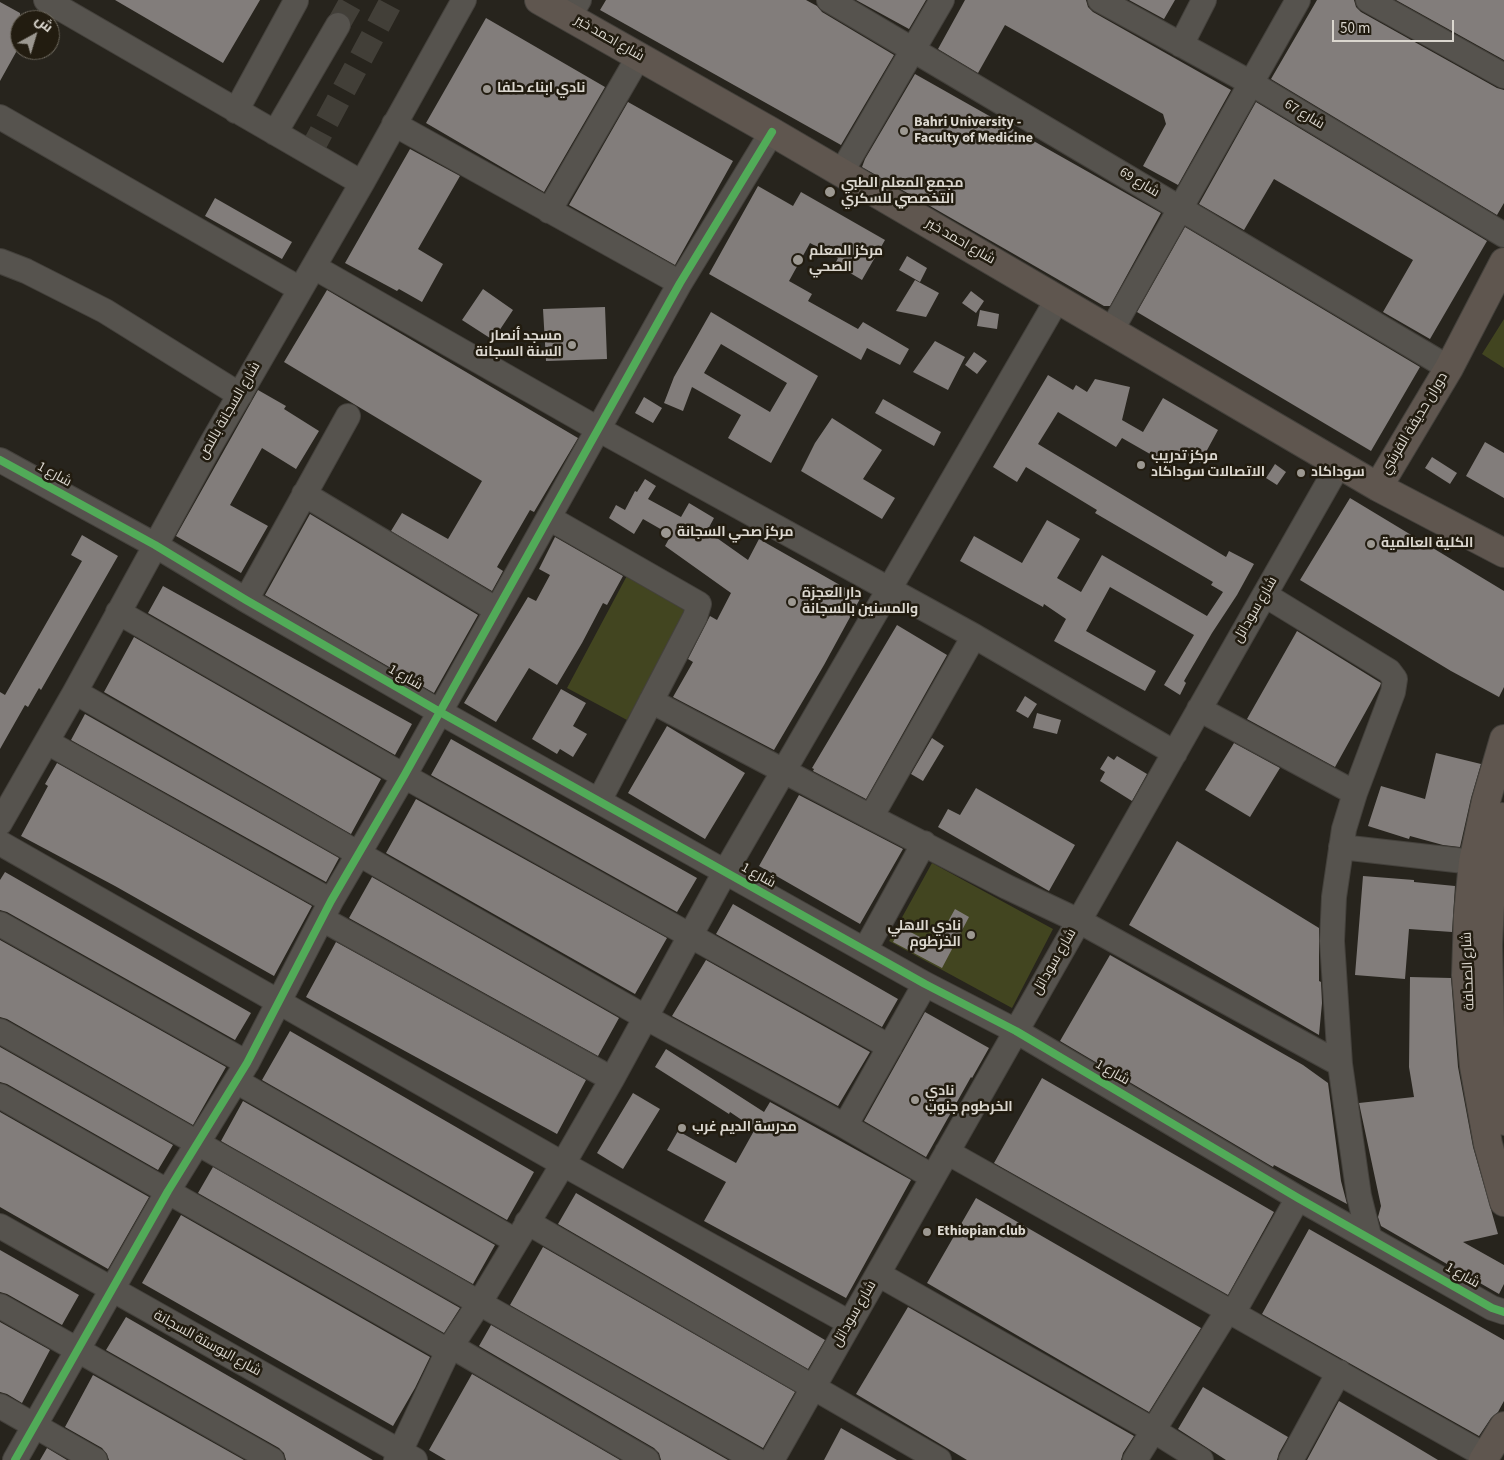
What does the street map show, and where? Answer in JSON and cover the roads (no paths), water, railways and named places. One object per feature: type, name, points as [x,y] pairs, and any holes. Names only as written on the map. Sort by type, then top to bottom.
[{"type":"main road","name":"شارع احمد خير","points":[[539,0],[574,8],[639,56],[1378,487]]},
{"type":"main road","name":"دوران حديقة القرشي","points":[[1504,262],[1449,368],[1378,487],[1504,553]]},
{"type":"main road","name":"شارع الصحافة","points":[[1504,739],[1486,801],[1473,862],[1468,915],[1466,975],[1474,1066],[1488,1144],[1504,1202]]},
{"type":"main road","name":"شارع الصحافة","points":[[1504,808],[1492,865],[1497,896],[1488,945],[1504,1121]]},
{"type":"main road","points":[[1485,1458],[1504,1426]]},
{"type":"street","points":[[46,0],[362,183]]},
{"type":"street","name":"شارع السجانة بالنص","points":[[0,823],[76,692],[155,545],[362,183],[464,0]]},
{"type":"street","name":"شارع 69","points":[[829,0],[1449,368]]},
{"type":"street","points":[[841,173],[942,0]]},
{"type":"street","name":"شارع 67","points":[[1100,0],[1251,83],[1504,235]]},
{"type":"street","points":[[1181,45],[1204,0]]},
{"type":"street","points":[[1111,331],[1298,0]]},
{"type":"street","points":[[1368,0],[1504,76]]},
{"type":"street","points":[[236,111],[296,1]]},
{"type":"street","points":[[275,133],[338,25]]},
{"type":"street","points":[[549,211],[639,56]]},
{"type":"street","points":[[0,117],[300,290]]},
{"type":"street","points":[[394,124],[680,283]]},
{"type":"street","points":[[15,1460],[168,1191],[242,1072],[326,910],[404,776],[680,283],[772,132]]},
{"type":"street","points":[[0,261],[105,311],[240,395]]},
{"type":"street","points":[[314,267],[598,429],[974,636],[1175,753]]},
{"type":"street","points":[[403,1457],[449,1349],[480,1302],[563,1164],[612,1079],[725,872],[1057,300]]},
{"type":"street","points":[[246,600],[348,416]]},
{"type":"street","name":"شارع 1","points":[[0,460],[155,545],[440,712],[926,984],[1016,1032],[1298,1198],[1492,1308],[1504,1312]]},
{"type":"street","name":"شارع سوداتل","points":[[772,1460],[1339,464]]},
{"type":"street","points":[[304,494],[497,610]]},
{"type":"street","points":[[549,518],[699,604],[599,800]]},
{"type":"street","points":[[1264,595],[1393,674],[1395,683],[1355,793],[1341,847],[1334,897],[1332,941],[1340,1064],[1359,1196],[1368,1236]]},
{"type":"street","points":[[118,612],[404,776],[890,1047]]},
{"type":"street","points":[[871,817],[974,636]]},
{"type":"street","points":[[76,692],[645,1017],[845,1126],[933,1177]]},
{"type":"street","points":[[651,701],[1007,887],[1079,921],[1340,1064]]},
{"type":"street","points":[[1200,709],[1355,793]]},
{"type":"street","points":[[47,742],[612,1079]]},
{"type":"street","points":[[0,843],[563,1164],[850,1323]]},
{"type":"street","points":[[865,950],[924,843]]},
{"type":"street","points":[[1341,847],[1473,862]]},
{"type":"street","points":[[0,924],[242,1072],[521,1231],[813,1387],[939,1460]]},
{"type":"street","points":[[845,1126],[926,984]]},
{"type":"street","points":[[0,1031],[756,1460]]},
{"type":"street","points":[[0,1096],[647,1460]]},
{"type":"street","points":[[948,1152],[1339,1372],[1485,1458]]},
{"type":"street","points":[[1135,1460],[1230,1311],[1298,1198]]},
{"type":"street","name":"شارع البوستة السجانة","points":[[0,1226],[403,1457]]},
{"type":"street","points":[[878,1274],[1153,1430],[1201,1460]]},
{"type":"street","points":[[0,1306],[272,1460]]},
{"type":"street","points":[[1290,1460],[1339,1372]]},
{"type":"street","points":[[0,1406],[95,1460]]},
{"type":"tunnel","points":[[338,25],[352,0]]},
{"type":"tunnel","points":[[310,153],[392,0]]},
{"type":"place","name":"نادي ابناء حلفا","points":[[487,89]]},
{"type":"place","name":"Bahri University - Faculty of Medicine","points":[[904,131]]},
{"type":"place","name":"مجمع المعلم الطبي التخصصي للسكري","points":[[830,192]]},
{"type":"place","name":"مركز المعلم الصحي","points":[[798,260]]},
{"type":"place","name":"مسجد أنصار السنة السجانة","points":[[572,345]]},
{"type":"place","name":"مركز تدريب الاتصالات سوداكاد","points":[[1141,465]]},
{"type":"place","name":"سوداكاد","points":[[1301,473]]},
{"type":"place","name":"مركز صحي السجانة","points":[[666,533]]},
{"type":"place","name":"الكلية العالمية","points":[[1371,544]]},
{"type":"place","name":"دار العجزة والمسنين بالسجانة","points":[[792,602]]},
{"type":"place","name":"نادي الاهلي الخرطوم","points":[[971,935]]},
{"type":"place","name":"نادي الخرطوم جنوب","points":[[915,1100]]},
{"type":"place","name":"مدرسة الديم غرب","points":[[682,1128]]},
{"type":"place","name":"Ethiopian club","points":[[927,1232]]}]
